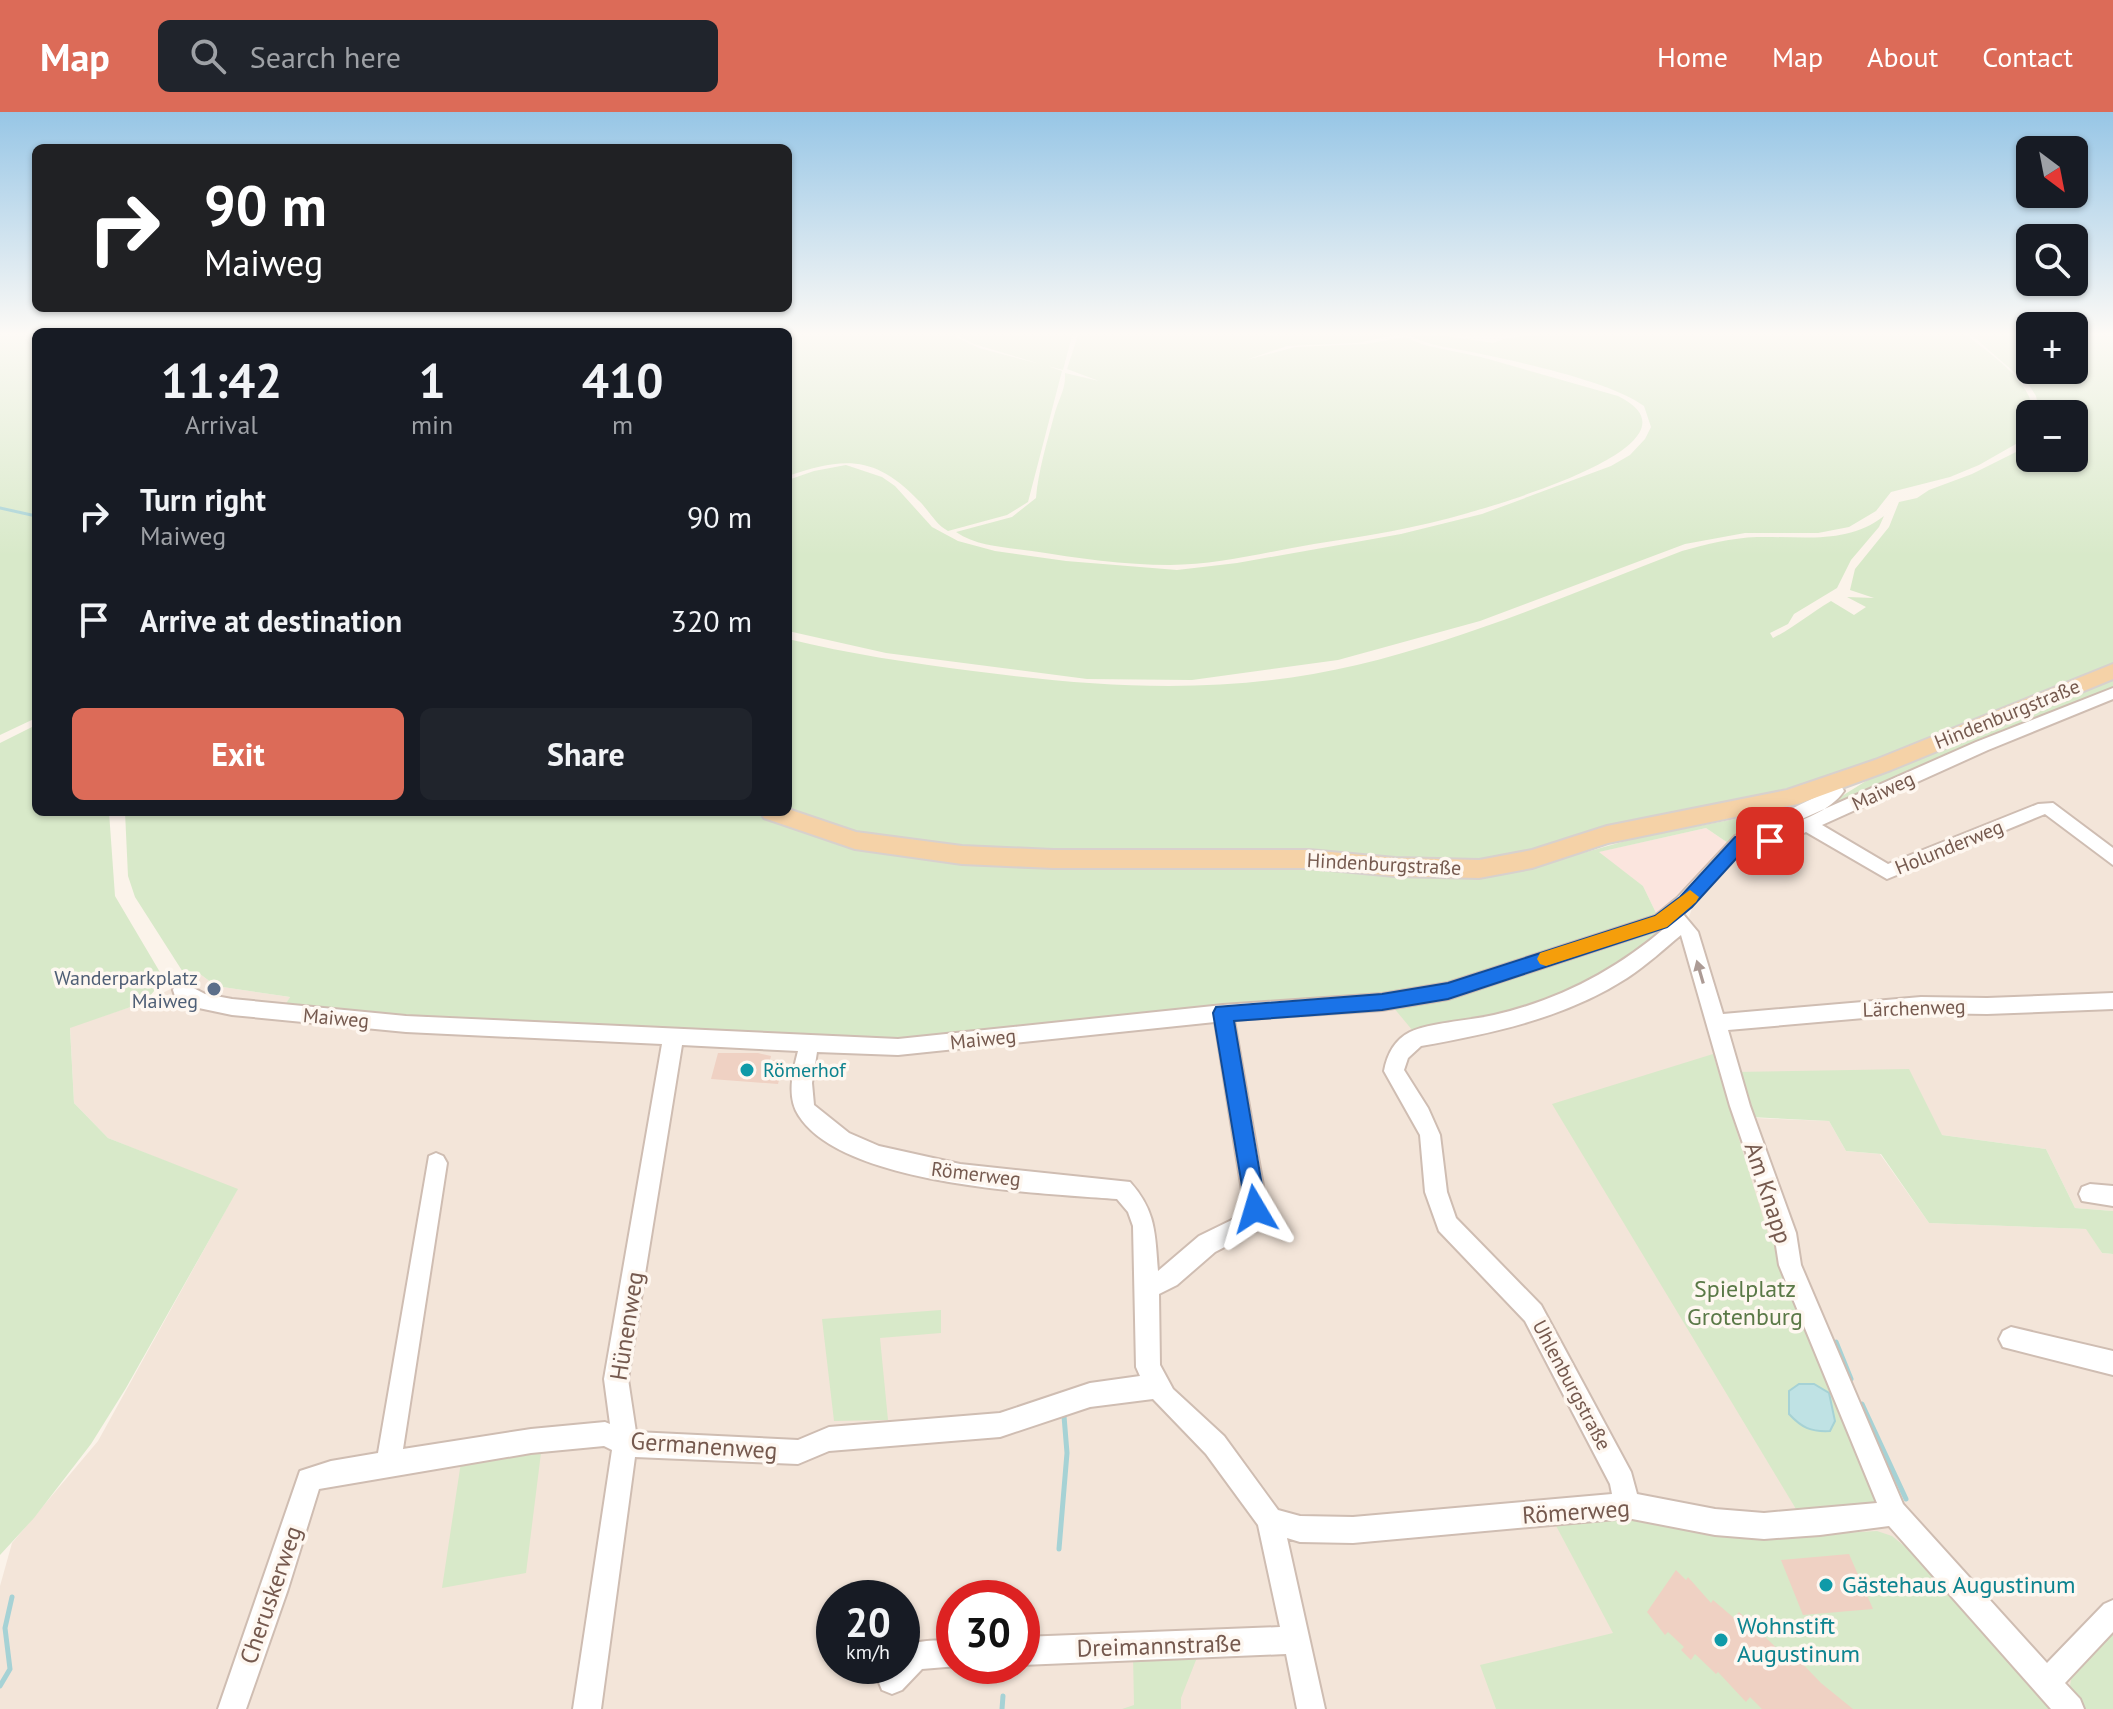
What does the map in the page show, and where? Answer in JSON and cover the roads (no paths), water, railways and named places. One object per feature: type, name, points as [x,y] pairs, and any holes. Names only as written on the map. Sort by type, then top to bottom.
[{"type":"main road","name":"Hindenburgstraße","points":[[784,816],[855,840],[962,855],[1053,859],[1309,859],[1451,870],[1479,869],[1532,859],[1607,835],[1745,809],[1832,784],[2113,671]]},
{"type":"street","name":"Maiweg","points":[[1741,842],[1758,845],[1808,825],[1996,740],[2113,693]]},
{"type":"street","name":"Maiweg","points":[[182,990],[201,1001],[293,1014],[673,1038],[898,1047],[1223,1013],[1382,1002],[1448,991],[1661,921],[1677,919],[1741,842],[1768,825],[1825,800],[1836,791],[1832,784]]},
{"type":"street","name":"Holunderweg","points":[[1808,825],[1887,872],[2044,808],[2053,809],[2113,858]]},
{"type":"street","name":"Am Knapp","points":[[1677,919],[1689,932],[1740,1106],[1785,1233],[1790,1265],[1894,1513]]},
{"type":"street","name":"Uhlenburgstraße","points":[[1627,1505],[1622,1481],[1533,1313],[1447,1224],[1436,1192],[1430,1135],[1394,1071],[1397,1054],[1405,1044],[1417,1038],[1505,1022],[1571,1001],[1609,983],[1656,949],[1677,919]]},
{"type":"street","name":"Lärchenweg","points":[[1716,1023],[1921,1005],[2113,1001]]},
{"type":"street","points":[[1148,1288],[1169,1277],[1207,1244],[1253,1221],[1254,1197],[1223,1013]]},
{"type":"street","name":"Hünenweg","points":[[587,1709],[625,1444],[616,1379],[673,1038]]},
{"type":"street","name":"Römerweg","points":[[809,1044],[804,1076],[804,1106],[825,1130],[865,1150],[925,1168],[1122,1189],[1137,1206],[1144,1226],[1148,1367],[1158,1386],[1215,1445],[1270,1520],[1300,1529],[1353,1530],[1627,1505],[1712,1522],[1763,1526],[1894,1513]]},
{"type":"street","points":[[389,1463],[436,1163]]},
{"type":"street","points":[[2090,1194],[2113,1196]]},
{"type":"street","points":[[2011,1339],[2113,1363]]},
{"type":"street","name":"Germanenweg","points":[[309,1480],[389,1463],[531,1441],[605,1434],[625,1444],[798,1452],[829,1439],[1000,1425],[1090,1395],[1158,1386]]},
{"type":"street","name":"Cheruskerweg","points":[[232,1709],[275,1589],[309,1480]]},
{"type":"street","points":[[1894,1513],[2070,1709]]},
{"type":"street","points":[[1270,1520],[1311,1709]]},
{"type":"street","points":[[2046,1683],[2113,1613]]},
{"type":"street","name":"Dreimannstraße","points":[[1040,1650],[1296,1640]]},
{"type":"water","points":[[1799,1384],[1814,1384],[1829,1393],[1835,1421],[1830,1431],[1807,1428],[1789,1414],[1789,1391]]},
{"type":"waterway","points":[[0,508],[32,515]]},
{"type":"waterway","points":[[1836,1342],[1851,1379]]},
{"type":"waterway","points":[[1862,1404],[1906,1499]]},
{"type":"waterway","points":[[1059,1549],[1067,1453],[1064,1416]]},
{"type":"waterway","points":[[0,1686],[10,1669],[5,1628],[12,1597]]},
{"type":"waterway","points":[[1002,1709],[1003,1696]]},
{"type":"place","name":"Wanderparkplatz Maiweg","points":[[214,989]]},
{"type":"place","name":"Römerhof","points":[[747,1070]]},
{"type":"place","name":"Gästehaus Augustinum","points":[[1826,1585]]},
{"type":"place","name":"Wohnstift Augustinum","points":[[1721,1640]]},
{"type":"park label","name":"Spielplatz Grotenburg","points":[[1745,1303]]}]
